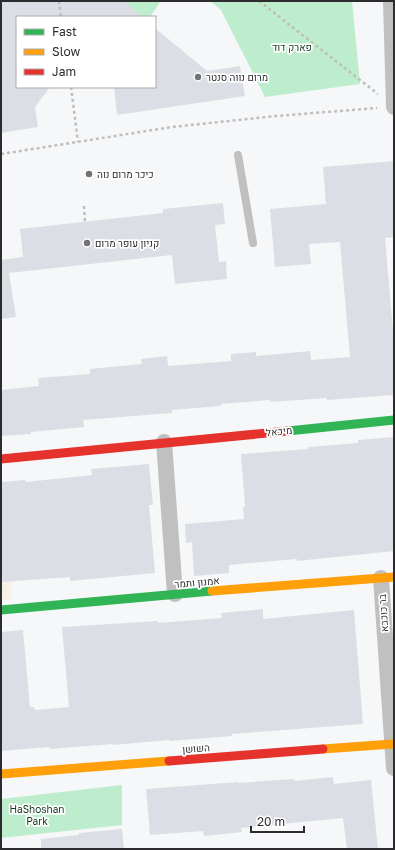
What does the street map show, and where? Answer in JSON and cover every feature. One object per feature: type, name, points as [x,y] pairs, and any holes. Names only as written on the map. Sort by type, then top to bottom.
[{"type":"street","points":[[391,1],[394,107]]},
{"type":"street","name":"מיכאל","points":[[1,459],[394,420]]},
{"type":"street","points":[[164,442],[174,594]]},
{"type":"street","name":"אמנון ותמר","points":[[1,610],[174,594],[387,578]]},
{"type":"street","name":"בר כוכבא","points":[[387,578],[394,768]]},
{"type":"street","name":"השושן","points":[[1,774],[392,744]]},
{"type":"lane","points":[[238,155],[253,243]]},
{"type":"path","points":[[59,1],[61,16]]},
{"type":"path","points":[[259,1],[394,107]]},
{"type":"path","points":[[71,88],[78,142]]},
{"type":"path","points":[[1,154],[180,127],[276,116],[394,107]]},
{"type":"path","points":[[84,206],[85,222]]},
{"type":"shaded area","points":[[10,530],[12,599],[1,600],[1,531]]},
{"type":"green space","points":[[120,1],[161,1],[151,16],[141,16]]},
{"type":"green space","name":"פארק דוד","points":[[210,1],[352,1],[360,84],[265,97],[221,10]]},
{"type":"green space","name":"HaShoshan Park","points":[[122,785],[122,825],[1,838],[1,799]]},
{"type":"building","points":[[1,1],[124,1],[142,16],[16,16],[16,88],[49,88],[35,107],[38,127],[1,133]]},
{"type":"building","name":"מרום נווה סנטר","points":[[156,29],[207,71],[240,66],[245,96],[117,115],[114,88],[156,88]]},
{"type":"building","points":[[394,161],[394,237],[385,238],[394,343],[394,395],[327,400],[327,398],[270,402],[270,400],[221,404],[221,406],[172,410],[172,413],[83,420],[84,427],[31,432],[31,434],[1,436],[1,390],[39,386],[38,378],[90,374],[90,369],[142,364],[141,359],[167,356],[168,366],[231,361],[231,354],[256,352],[256,356],[310,351],[311,360],[350,357],[340,242],[309,244],[311,264],[275,267],[270,209],[326,204],[323,167]]},
{"type":"building","points":[[223,203],[225,224],[215,225],[219,262],[226,261],[227,279],[175,284],[172,255],[9,273],[16,317],[1,319],[1,260],[23,257],[20,229],[163,213],[163,209]]},
{"type":"building","points":[[394,437],[394,551],[297,561],[297,559],[229,565],[229,573],[194,576],[192,542],[186,543],[185,524],[244,519],[243,507],[245,507],[241,454],[308,449],[308,447],[358,443],[358,440]]},
{"type":"building","points":[[149,464],[153,505],[149,505],[155,573],[70,581],[70,577],[1,582],[1,482],[25,480],[26,482],[92,475],[91,469]]},
{"type":"building","points":[[263,609],[263,619],[354,610],[363,724],[232,734],[232,736],[170,741],[1,751],[1,632],[23,630],[30,707],[34,707],[35,710],[69,707],[62,627],[158,621],[158,623],[222,618],[221,613]]},
{"type":"building","points":[[333,777],[334,784],[371,780],[378,849],[347,849],[343,818],[241,828],[242,832],[204,836],[203,831],[150,835],[146,789],[238,782],[294,779],[294,781]]},
{"type":"building","points":[[122,829],[124,849],[41,849],[41,839],[79,835],[79,833]]},
{"type":"traffic: fast","points":[[288,431],[394,420]]},
{"type":"traffic: fast","points":[[1,610],[212,591]]},
{"type":"traffic: slow","points":[[212,591],[394,577]]},
{"type":"traffic: slow","points":[[323,749],[392,744]]},
{"type":"traffic: slow","points":[[1,774],[169,761]]},
{"type":"traffic: jam","points":[[1,459],[288,431]]},
{"type":"traffic: jam","points":[[169,761],[323,749]]},
{"type":"place","name":"מרום נווה סנטר","points":[[198,77]]},
{"type":"place","name":"כיכר מרום נוה","points":[[89,174]]},
{"type":"place","name":"קניון עופר מרום","points":[[87,243]]}]
